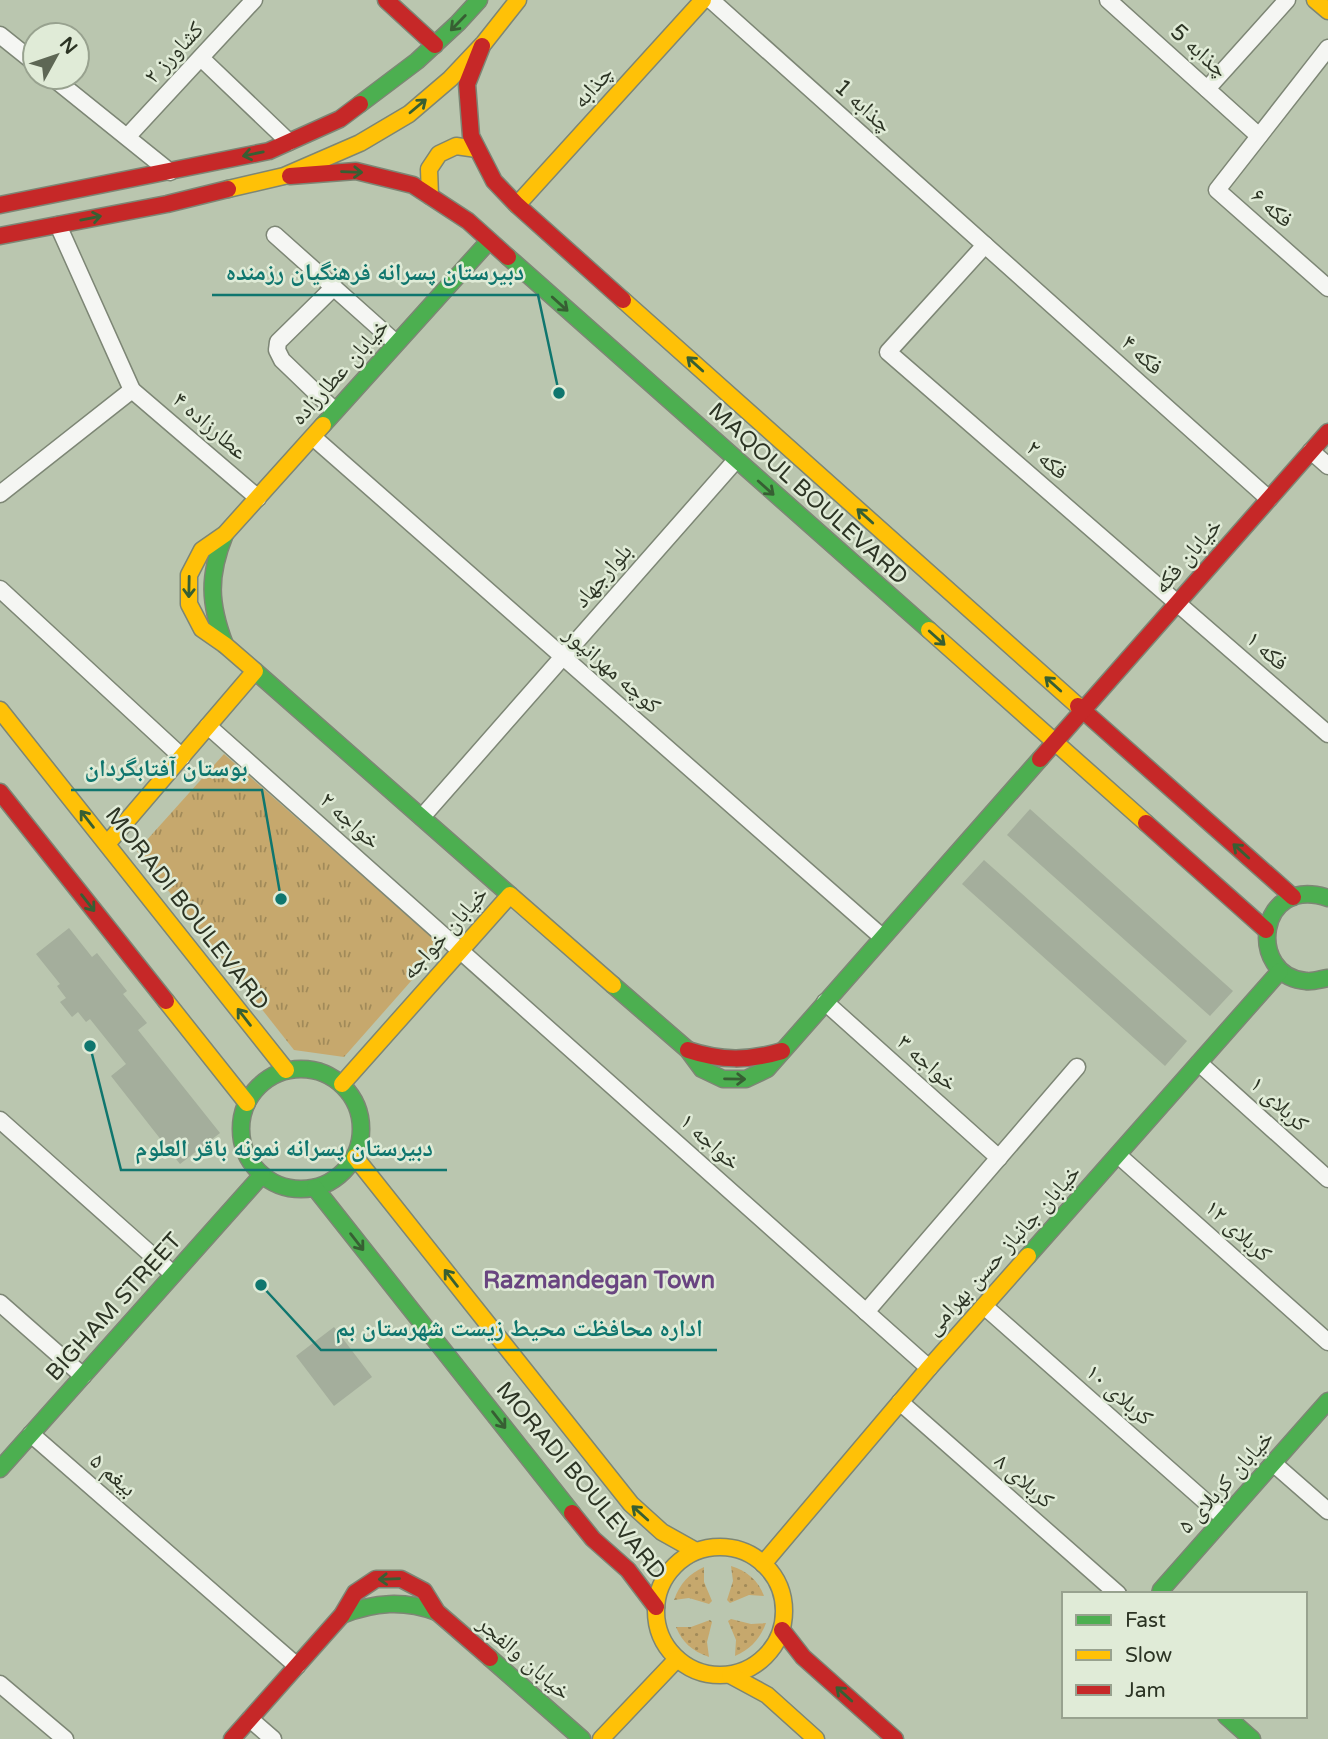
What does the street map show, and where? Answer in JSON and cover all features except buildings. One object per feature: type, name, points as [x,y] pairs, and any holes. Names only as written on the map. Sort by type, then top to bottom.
[{"type":"street","name":"کشاورز ۲","points":[[127,137],[254,0]]},
{"type":"street","points":[[386,0],[435,45]]},
{"type":"street","points":[[0,205],[268,151],[341,119],[435,45],[479,0]]},
{"type":"street","points":[[0,236],[167,204],[284,176],[360,143],[409,114],[450,79],[484,43],[518,0]]},
{"type":"street","name":"چذابه","points":[[517,205],[703,0]]},
{"type":"street","name":"چذابه 1","points":[[711,0],[985,245]]},
{"type":"street","name":"چذابه 5","points":[[1108,0],[1259,136]]},
{"type":"street","points":[[1207,89],[1287,0]]},
{"type":"street","points":[[1315,0],[1328,11]]},
{"type":"street","points":[[0,35],[21,52]]},
{"type":"street","name":"MAQOUL BOULEVARD","points":[[484,43],[467,84],[471,136],[495,181],[517,205],[1293,897]]},
{"type":"street","points":[[1259,136],[1328,48]]},
{"type":"street","points":[[201,58],[289,142]]},
{"type":"street","points":[[70,91],[170,172]]},
{"type":"street","name":"فکه ۶","points":[[1259,136],[1217,190],[1328,288]]},
{"type":"street","points":[[430,196],[429,169],[439,154],[456,146],[477,149]]},
{"type":"street","name":"MAQOUL BOULEVARD","points":[[284,176],[356,171],[413,185],[468,221],[1266,930]]},
{"type":"street","points":[[0,494],[132,390],[58,225]]},
{"type":"street","points":[[275,235],[396,343]]},
{"type":"street","name":"خیابان عطارزاده","points":[[489,241],[225,534],[202,550],[189,575],[189,604],[202,629],[225,645],[510,895]]},
{"type":"street","name":"فکه ۲","points":[[985,245],[888,352],[1177,603]]},
{"type":"street","name":"فکه ۴","points":[[985,245],[1269,499]]},
{"type":"street","points":[[334,287],[278,342],[277,351],[282,360],[335,411]]},
{"type":"street","name":"عطارزاده ۴","points":[[132,390],[258,498]]},
{"type":"street","name":"خیابان فکه","points":[[1054,742],[1328,432]]},
{"type":"street","name":"کوچه مهرانپور","points":[[313,437],[882,937]]},
{"type":"street","points":[[1311,451],[1328,466]]},
{"type":"street","name":"بلوارجهاد","points":[[422,817],[736,460]]},
{"type":"street","name":"خیابان عطارزاده","points":[[225,534],[216,555],[211,578],[211,601],[216,624],[225,645]]},
{"type":"street","points":[[0,589],[182,757]]},
{"type":"street","name":"فکه ۱","points":[[1177,603],[1328,734]]},
{"type":"street","points":[[107,844],[255,671]]},
{"type":"street","name":"MORADI BOULEVARD","points":[[0,710],[286,1070]]},
{"type":"street","name":"خواجه ۲","points":[[208,726],[460,951]]},
{"type":"street","name":"خیابان خواجه","points":[[342,1084],[510,895],[688,1050],[702,1069],[723,1079],[746,1079],[767,1069],[1054,742]]},
{"type":"street","points":[[0,792],[247,1102]]},
{"type":"street","points":[[1325,983],[1292,979],[1280,971],[1271,959],[1266,945],[1266,930],[1275,910],[1283,902],[1309,893],[1328,898]]},
{"type":"street","name":"خواجه ۱","points":[[460,951],[929,1368]]},
{"type":"street","name":"خیابان جانباز حسن بهرامی","points":[[763,1564],[929,1368],[1280,971]]},
{"type":"street","name":"خواجه ۳","points":[[825,1002],[999,1158]]},
{"type":"street","name":"کربلای ۱","points":[[1199,1063],[1328,1179]]},
{"type":"street","points":[[866,1312],[1077,1067]]},
{"type":"street","points":[[286,1070],[316,1070],[330,1076],[342,1084],[352,1096],[359,1111],[362,1126],[355,1157],[338,1177],[315,1188],[301,1190],[273,1183],[251,1163],[244,1149],[241,1125],[247,1102],[257,1088],[270,1077],[286,1070]]},
{"type":"street","points":[[0,1120],[173,1274]]},
{"type":"street","name":"کربلای ۱۲","points":[[1118,1155],[1328,1342]]},
{"type":"street","name":"MORADI BOULEVARD","points":[[355,1157],[631,1504],[662,1532],[696,1551]]},
{"type":"street","name":"BIGHAM STREET","points":[[0,1469],[262,1175]]},
{"type":"street","name":"MORADI BOULEVARD","points":[[315,1188],[593,1539],[628,1570],[656,1607]]},
{"type":"street","points":[[0,1303],[83,1376]]},
{"type":"street","name":"کربلای ۱۰","points":[[984,1306],[1224,1518]]},
{"type":"street","name":"خیابان کربلای ۵","points":[[1160,1592],[1328,1401]]},
{"type":"street","name":"کربلای ۸","points":[[900,1402],[1116,1592]]},
{"type":"street","name":"بیغم ۵","points":[[31,1434],[297,1666]]},
{"type":"street","points":[[1273,1463],[1328,1511]]},
{"type":"street","points":[[724,1547],[745,1552],[763,1564],[780,1587],[784,1601],[782,1630],[768,1655],[744,1671],[716,1675],[688,1667],[667,1648],[656,1621],[656,1607],[661,1586],[672,1568],[683,1558],[696,1551],[724,1547]]},
{"type":"street","name":"خیابان والفجر","points":[[232,1739],[342,1615],[355,1593],[376,1579],[401,1579],[424,1591],[437,1612],[582,1739]]},
{"type":"street","points":[[342,1615],[358,1608],[390,1602],[422,1606],[437,1612]]},
{"type":"street","points":[[782,1630],[803,1657],[895,1739]]},
{"type":"street","points":[[601,1739],[677,1658]]},
{"type":"street","points":[[730,1675],[767,1695],[817,1739]]},
{"type":"street","points":[[0,1684],[65,1739]]},
{"type":"street","points":[[1228,1718],[1252,1739]]},
{"type":"street","points":[[250,1719],[273,1739]]},
{"type":"green space","points":[[224,754],[442,946],[344,1057],[294,1050],[137,851]]},
{"type":"green space","points":[[731,1566],[751,1577],[764,1596],[749,1595],[730,1603],[727,1600],[733,1581]]},
{"type":"green space","points":[[704,1567],[704,1582],[712,1601],[709,1604],[689,1598],[674,1600],[686,1580]]},
{"type":"green space","points":[[731,1619],[751,1624],[766,1623],[754,1643],[735,1656],[736,1640],[728,1621]]},
{"type":"green space","points":[[710,1620],[712,1622],[707,1642],[709,1657],[688,1645],[676,1627],[691,1627]]},
{"type":"traffic: fast","points":[[360,104],[417,61],[479,0]]},
{"type":"traffic: fast","points":[[323,425],[489,241]]},
{"type":"traffic: fast","points":[[508,257],[929,630]]},
{"type":"traffic: fast","points":[[225,534],[213,577],[213,602],[225,645]]},
{"type":"traffic: fast","points":[[255,671],[510,895]]},
{"type":"traffic: fast","points":[[613,985],[688,1050],[702,1069],[723,1079],[746,1079],[767,1069],[1040,759]]},
{"type":"traffic: fast","points":[[1328,898],[1304,895],[1286,900],[1274,913],[1268,929],[1268,947],[1274,963],[1287,975],[1309,981],[1328,978]]},
{"type":"traffic: fast","points":[[1028,1256],[1280,971]]},
{"type":"traffic: fast","points":[[301,1069],[324,1073],[344,1086],[357,1106],[361,1129],[357,1152],[344,1172],[324,1185],[301,1189],[278,1185],[258,1172],[245,1152],[241,1129],[245,1106],[258,1086],[278,1073],[301,1069]]},
{"type":"traffic: fast","points":[[0,1469],[262,1175]]},
{"type":"traffic: fast","points":[[315,1188],[572,1513]]},
{"type":"traffic: fast","points":[[1160,1592],[1328,1401]]},
{"type":"traffic: fast","points":[[342,1615],[366,1607],[390,1604],[437,1612]]},
{"type":"traffic: fast","points":[[490,1658],[582,1739]]},
{"type":"traffic: fast","points":[[1228,1718],[1252,1739]]},
{"type":"traffic: slow","points":[[228,189],[284,176],[360,143],[409,114],[450,79],[484,43],[518,0]]},
{"type":"traffic: slow","points":[[517,205],[703,0]]},
{"type":"traffic: slow","points":[[1315,0],[1328,11]]},
{"type":"traffic: slow","points":[[430,196],[429,169],[439,154],[456,146],[477,149]]},
{"type":"traffic: slow","points":[[623,300],[1078,706]]},
{"type":"traffic: slow","points":[[107,844],[255,671],[202,629],[189,604],[189,575],[202,550],[225,534],[323,425]]},
{"type":"traffic: slow","points":[[929,630],[1146,823]]},
{"type":"traffic: slow","points":[[0,710],[286,1070]]},
{"type":"traffic: slow","points":[[342,1084],[510,895],[613,985]]},
{"type":"traffic: slow","points":[[166,1001],[247,1103]]},
{"type":"traffic: slow","points":[[355,1157],[631,1504],[662,1532],[696,1551]]},
{"type":"traffic: slow","points":[[763,1564],[1028,1256]]},
{"type":"traffic: slow","points":[[720,1547],[745,1552],[765,1566],[779,1586],[784,1611],[779,1636],[765,1656],[745,1670],[720,1675],[695,1670],[675,1656],[661,1636],[656,1611],[661,1586],[675,1566],[695,1552],[720,1547]]},
{"type":"traffic: slow","points":[[601,1739],[677,1659]]},
{"type":"traffic: slow","points":[[730,1675],[767,1695],[816,1739]]},
{"type":"traffic: jam","points":[[386,0],[435,45]]},
{"type":"traffic: jam","points":[[482,46],[467,84],[471,136],[494,181],[623,300]]},
{"type":"traffic: jam","points":[[0,205],[269,151],[340,119],[360,104]]},
{"type":"traffic: jam","points":[[290,176],[356,171],[413,185],[468,221],[508,257]]},
{"type":"traffic: jam","points":[[0,236],[167,204],[228,189]]},
{"type":"traffic: jam","points":[[1040,759],[1328,432]]},
{"type":"traffic: jam","points":[[1078,706],[1293,897]]},
{"type":"traffic: jam","points":[[0,792],[166,1001]]},
{"type":"traffic: jam","points":[[1146,823],[1266,930]]},
{"type":"traffic: jam","points":[[688,1050],[735,1058],[758,1057],[782,1051]]},
{"type":"traffic: jam","points":[[572,1513],[593,1539],[628,1570],[656,1607]]},
{"type":"traffic: jam","points":[[232,1739],[342,1615],[355,1593],[376,1579],[401,1579],[424,1591],[437,1612],[490,1658]]},
{"type":"traffic: jam","points":[[782,1630],[803,1657],[895,1739]]},
{"type":"place","name":"دبیرستان پسرانه فرهنگیان رزمنده","points":[[559,393]]},
{"type":"place","name":"بوستان آفتابگردان","points":[[281,899]]},
{"type":"place","name":"دبیرستان پسرانه نمونه باقر العلوم","points":[[90,1046]]},
{"type":"place","name":"اداره محافظت محیط زیست شهرستان بم","points":[[261,1285]]},
{"type":"district","name":"Razmandegan Town","points":[[599,1280]]}]
